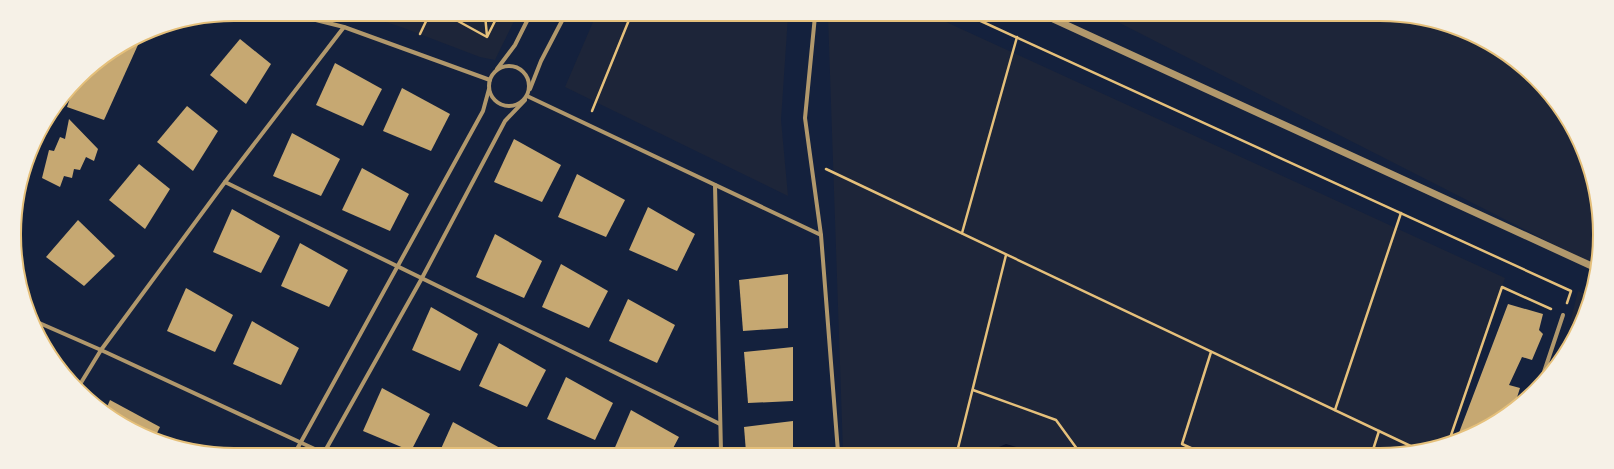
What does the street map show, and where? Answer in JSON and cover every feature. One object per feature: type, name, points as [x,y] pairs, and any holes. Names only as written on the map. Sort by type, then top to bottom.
[{"type":"street","points":[[320,21],[344,27],[490,80]]},
{"type":"street","points":[[298,448],[483,111],[490,80],[515,45],[527,21]]},
{"type":"street","points":[[327,448],[422,278],[504,121],[527,96],[541,60],[562,21]]},
{"type":"street","points":[[815,21],[805,118],[821,235],[838,448]]},
{"type":"street","points":[[1058,21],[1591,265]]},
{"type":"street","points":[[81,382],[101,350],[225,182],[344,27]]},
{"type":"street","points":[[489,89],[492,96],[503,106],[510,107],[518,105],[527,96],[530,85],[528,77],[523,71],[516,67],[508,66],[500,68],[494,73]]},
{"type":"street","points":[[527,96],[821,235]]},
{"type":"street","points":[[225,182],[720,424]]},
{"type":"street","points":[[714,185],[721,448]]},
{"type":"street","points":[[1545,369],[1563,315]]},
{"type":"street","points":[[40,324],[312,448]]},
{"type":"path","points":[[420,34],[426,21]]},
{"type":"path","points":[[458,21],[487,37]]},
{"type":"path","points":[[486,21],[487,37]]},
{"type":"path","points":[[487,37],[495,21]]},
{"type":"path","points":[[587,125],[629,21]]},
{"type":"path","points":[[981,21],[1571,291]]},
{"type":"path","points":[[962,233],[1017,37]]},
{"type":"path","points":[[811,162],[1410,446]]},
{"type":"path","points":[[1335,410],[1401,213]]},
{"type":"path","points":[[958,448],[1006,254]]},
{"type":"path","points":[[1451,436],[1502,287],[1563,315]]},
{"type":"path","points":[[1191,448],[1182,444],[1212,352]]},
{"type":"path","points":[[973,390],[1056,420],[1077,448]]},
{"type":"path","points":[[1374,448],[1379,431]]},
{"type":"shaded area","points":[[383,21],[514,21],[495,60],[480,57]]},
{"type":"shaded area","points":[[593,21],[788,21],[781,120],[788,196],[565,87]]},
{"type":"shaded area","points":[[828,21],[944,21],[1505,278],[1451,436],[1435,441],[1393,448],[843,448]]},
{"type":"shaded area","points":[[1116,21],[1393,21],[1435,28],[1474,43],[1509,65],[1540,94],[1557,116],[1571,140],[1582,166],[1589,193],[1593,221],[1593,248],[1591,263]]},
{"type":"shaded area","points":[[1578,291],[1585,294],[1573,325],[1570,323]]},
{"type":"shaded area","points":[[1006,444],[1020,448],[996,448]]},
{"type":"building","points":[[240,39],[271,64],[246,104],[210,75]]},
{"type":"building","points":[[138,44],[104,120],[67,107],[70,100],[74,94],[94,74],[116,57]]},
{"type":"building","points":[[335,63],[382,89],[363,126],[316,105]]},
{"type":"building","points":[[402,88],[450,114],[431,151],[383,131]]},
{"type":"building","points":[[187,106],[218,131],[193,171],[157,142]]},
{"type":"building","points":[[69,119],[98,149],[94,161],[86,157],[80,170],[74,169],[72,178],[64,176],[60,187],[42,178],[49,150],[54,151],[60,137],[65,139]]},
{"type":"building","points":[[292,133],[340,159],[321,196],[273,176]]},
{"type":"building","points":[[514,139],[561,165],[542,202],[494,182]]},
{"type":"building","points":[[139,164],[170,189],[145,229],[109,200]]},
{"type":"building","points":[[362,168],[409,194],[390,231],[342,210]]},
{"type":"building","points":[[577,174],[625,200],[606,237],[558,217]]},
{"type":"building","points":[[648,207],[695,234],[677,271],[629,250]]},
{"type":"building","points":[[232,209],[280,236],[261,273],[213,252]]},
{"type":"building","points":[[78,220],[115,256],[84,286],[46,257]]},
{"type":"building","points":[[495,234],[542,261],[524,298],[476,277]]},
{"type":"building","points":[[300,243],[348,270],[329,307],[281,286]]},
{"type":"building","points":[[561,264],[608,291],[589,328],[542,307]]},
{"type":"building","points":[[788,274],[788,328],[743,331],[739,280]]},
{"type":"building","points":[[186,288],[233,315],[215,352],[167,331]]},
{"type":"building","points":[[628,299],[675,325],[657,363],[609,341]]},
{"type":"building","points":[[1508,304],[1543,314],[1539,330],[1543,334],[1532,360],[1522,357],[1509,385],[1520,388],[1517,397],[1498,412],[1459,433]]},
{"type":"building","points":[[431,307],[478,334],[460,371],[412,350]]},
{"type":"building","points":[[252,321],[299,348],[281,385],[233,364]]},
{"type":"building","points":[[499,343],[546,370],[527,407],[479,386]]},
{"type":"building","points":[[793,347],[793,401],[748,403],[744,352]]},
{"type":"building","points":[[566,377],[613,403],[595,440],[547,419]]},
{"type":"building","points":[[382,388],[430,414],[413,448],[404,448],[363,431]]},
{"type":"building","points":[[110,400],[160,427],[157,433],[153,432],[140,426],[107,406]]},
{"type":"building","points":[[631,410],[679,437],[673,448],[615,448]]},
{"type":"building","points":[[793,421],[793,448],[746,448],[744,427]]},
{"type":"building","points":[[453,422],[500,448],[441,448]]}]
